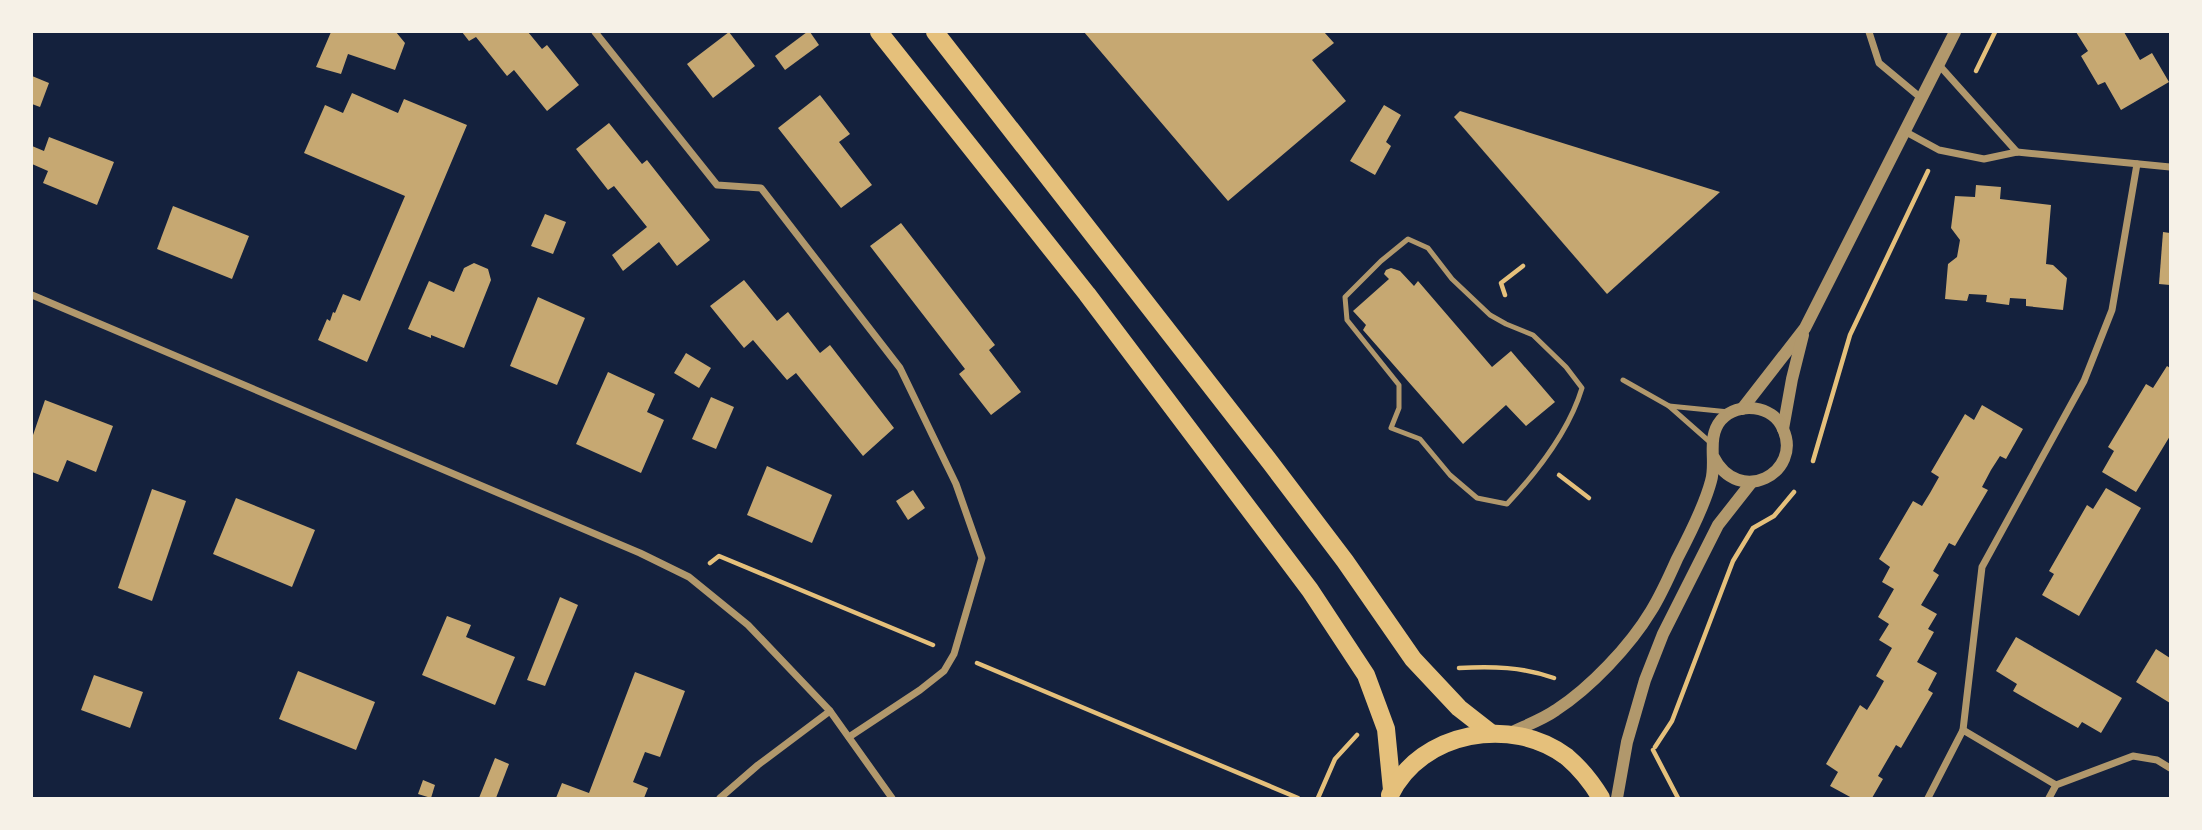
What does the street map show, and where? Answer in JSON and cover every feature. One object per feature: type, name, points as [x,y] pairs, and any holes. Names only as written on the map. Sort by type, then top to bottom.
[{"type":"main road","points":[[879,32],[1087,294],[1310,590],[1366,675],[1386,729],[1390,794]]},
{"type":"main road","points":[[935,32],[1328,539],[1413,659],[1460,708],[1499,733]]},
{"type":"main road","points":[[1390,794],[1410,767],[1434,750],[1461,738],[1499,733],[1539,741],[1566,757],[1589,779],[1601,799]]},
{"type":"street","points":[[595,32],[717,185],[761,188],[900,368],[956,484],[982,558],[954,654],[944,671],[920,690],[849,737]]},
{"type":"street","points":[[1869,32],[1880,63],[1921,97]]},
{"type":"street","points":[[1499,733],[1555,711],[1589,685],[1619,654],[1650,613],[1685,543],[1711,481],[1714,431],[1721,421],[1736,410],[1805,327],[1955,32]]},
{"type":"street","points":[[1939,65],[2017,152]]},
{"type":"street","points":[[1906,132],[1939,149],[1984,159],[2017,152],[2171,167]]},
{"type":"street","points":[[1928,799],[1964,730],[1982,567],[2084,381],[2112,310],[2137,164]]},
{"type":"street","points":[[32,295],[640,553],[689,577],[748,625],[796,673],[830,712],[892,799]]},
{"type":"street","points":[[1783,429],[1805,327]]},
{"type":"street","points":[[1712,450],[1719,467],[1728,476],[1739,481],[1763,480],[1781,464],[1786,453],[1786,441],[1783,429],[1776,419],[1755,408],[1736,410]]},
{"type":"street","points":[[1618,799],[1627,742],[1663,634],[1718,525],[1751,482]]},
{"type":"street","points":[[720,799],[758,765],[830,712]]},
{"type":"street","points":[[1964,730],[2056,785]]},
{"type":"street","points":[[2049,799],[2056,785],[2133,757],[2157,760],[2171,768]]},
{"type":"lane","points":[[1408,239],[1428,248],[1452,279],[1490,315],[1533,335],[1566,367],[1582,388],[1576,410],[1527,482],[1507,504],[1477,498],[1450,475],[1420,439],[1391,428],[1399,408],[1399,385],[1347,320],[1345,297],[1381,261],[1408,239]]},
{"type":"lane","points":[[1623,380],[1669,406],[1712,450]]},
{"type":"lane","points":[[1669,406],[1736,410]]},
{"type":"path","points":[[1965,93],[1995,32]]},
{"type":"path","points":[[1809,470],[1850,335],[1939,149]]},
{"type":"path","points":[[1490,315],[1505,296],[1501,283],[1523,266]]},
{"type":"path","points":[[1541,462],[1589,498]]},
{"type":"path","points":[[1653,750],[1672,721],[1733,561],[1754,528],[1774,516],[1796,490]]},
{"type":"path","points":[[689,577],[719,556],[1298,799]]},
{"type":"building","points":[[331,32],[396,32],[405,43],[395,70],[348,54],[341,74],[316,67]]},
{"type":"building","points":[[462,32],[528,32],[542,49],[547,45],[579,85],[547,111],[514,70],[507,76],[476,37],[469,41]]},
{"type":"building","points":[[729,32],[755,66],[713,98],[687,64]]},
{"type":"building","points":[[810,32],[819,45],[785,70],[775,56]]},
{"type":"building","points":[[1084,32],[1324,32],[1334,43],[1312,60],[1346,101],[1228,201]]},
{"type":"building","points":[[2076,32],[2124,32],[2140,60],[2152,53],[2169,82],[2121,110],[2105,82],[2098,85],[2081,56],[2088,51]]},
{"type":"building","points":[[32,76],[49,83],[40,107],[32,104]]},
{"type":"building","points":[[352,93],[398,113],[404,99],[467,125],[367,362],[318,340],[327,319],[330,321],[343,294],[360,301],[405,196],[304,153],[325,105],[343,113]]},
{"type":"building","points":[[820,95],[850,134],[839,142],[872,185],[841,208],[778,128]]},
{"type":"building","points":[[1384,105],[1401,115],[1386,142],[1391,146],[1375,175],[1350,161]]},
{"type":"building","points":[[1460,111],[1720,192],[1607,294],[1454,117]]},
{"type":"building","points":[[609,123],[642,164],[647,160],[710,240],[677,266],[659,242],[623,271],[612,255],[647,227],[614,186],[608,190],[576,149]]},
{"type":"building","points":[[49,137],[114,162],[97,205],[43,183],[48,171],[32,164],[32,146],[44,151]]},
{"type":"building","points":[[1976,185],[2001,187],[2000,199],[2051,205],[2046,264],[2053,265],[2067,278],[2063,310],[2026,306],[2026,299],[2010,298],[2009,305],[1986,302],[1987,295],[1969,294],[1967,301],[1945,299],[1948,264],[1957,257],[1960,240],[1951,228],[1955,196],[1975,197]]},
{"type":"building","points":[[173,206],[249,236],[232,279],[157,249]]},
{"type":"building","points":[[545,214],[566,222],[553,254],[531,246]]},
{"type":"building","points":[[901,223],[995,345],[989,350],[1021,392],[991,415],[959,374],[965,369],[870,246]]},
{"type":"building","points":[[2163,232],[2170,233],[2170,285],[2159,284]]},
{"type":"building","points":[[474,263],[488,269],[491,280],[464,348],[408,329],[429,281],[454,292],[464,268]]},
{"type":"building","points":[[1391,268],[1400,271],[1414,286],[1418,281],[1492,367],[1511,351],[1555,402],[1526,426],[1506,405],[1463,444],[1363,330],[1366,325],[1353,311],[1389,279],[1384,274]]},
{"type":"building","points":[[744,280],[777,321],[788,312],[820,353],[830,345],[894,428],[863,456],[796,373],[787,380],[753,340],[744,348],[710,306]]},
{"type":"building","points":[[538,297],[585,318],[557,385],[510,366]]},
{"type":"building","points":[[686,353],[711,368],[699,388],[674,373]]},
{"type":"building","points":[[2167,366],[2170,368],[2170,436],[2136,492],[2102,472],[2114,451],[2108,447],[2146,384],[2153,388]]},
{"type":"building","points":[[608,372],[655,394],[647,412],[664,420],[641,473],[576,444]]},
{"type":"building","points":[[711,397],[734,407],[716,449],[692,439]]},
{"type":"building","points":[[45,400],[113,426],[96,472],[67,460],[58,482],[32,472],[32,438]]},
{"type":"building","points":[[1982,405],[2023,429],[2006,459],[2000,456],[1991,470],[1982,487],[1988,490],[1955,546],[1949,543],[1933,571],[1939,575],[1921,605],[1937,614],[1928,629],[1934,632],[1917,662],[1937,673],[1928,690],[1933,693],[1901,748],[1896,745],[1878,776],[1883,779],[1872,798],[1852,798],[1830,786],[1838,772],[1826,764],[1860,705],[1867,710],[1884,681],[1876,676],[1892,648],[1879,640],[1889,624],[1878,617],[1894,589],[1882,582],[1890,567],[1879,559],[1913,501],[1922,506],[1930,493],[1939,477],[1931,472],[1965,414],[1974,420]]},
{"type":"building","points":[[767,466],[832,495],[812,543],[747,515]]},
{"type":"building","points":[[2106,488],[2141,508],[2079,616],[2042,595],[2054,574],[2049,571],[2087,505],[2093,509]]},
{"type":"building","points":[[152,489],[186,501],[152,601],[118,588]]},
{"type":"building","points":[[913,490],[925,508],[908,520],[896,501]]},
{"type":"building","points":[[236,498],[315,530],[292,587],[213,554]]},
{"type":"building","points":[[560,597],[578,605],[545,686],[527,680]]},
{"type":"building","points":[[447,616],[471,625],[466,637],[515,657],[495,705],[422,675]]},
{"type":"building","points":[[2016,637],[2122,698],[2101,733],[2082,722],[2078,728],[2013,691],[2017,684],[1996,671]]},
{"type":"building","points":[[2156,649],[2170,658],[2170,703],[2136,682]]},
{"type":"building","points":[[298,671],[375,702],[356,750],[279,719]]},
{"type":"building","points":[[635,672],[685,691],[660,757],[645,752],[633,782],[648,788],[644,798],[556,798],[562,783],[589,793]]},
{"type":"building","points":[[94,675],[143,692],[130,728],[81,710]]},
{"type":"building","points":[[495,758],[509,764],[496,798],[479,798]]},
{"type":"building","points":[[423,780],[435,785],[431,798],[418,794]]}]
